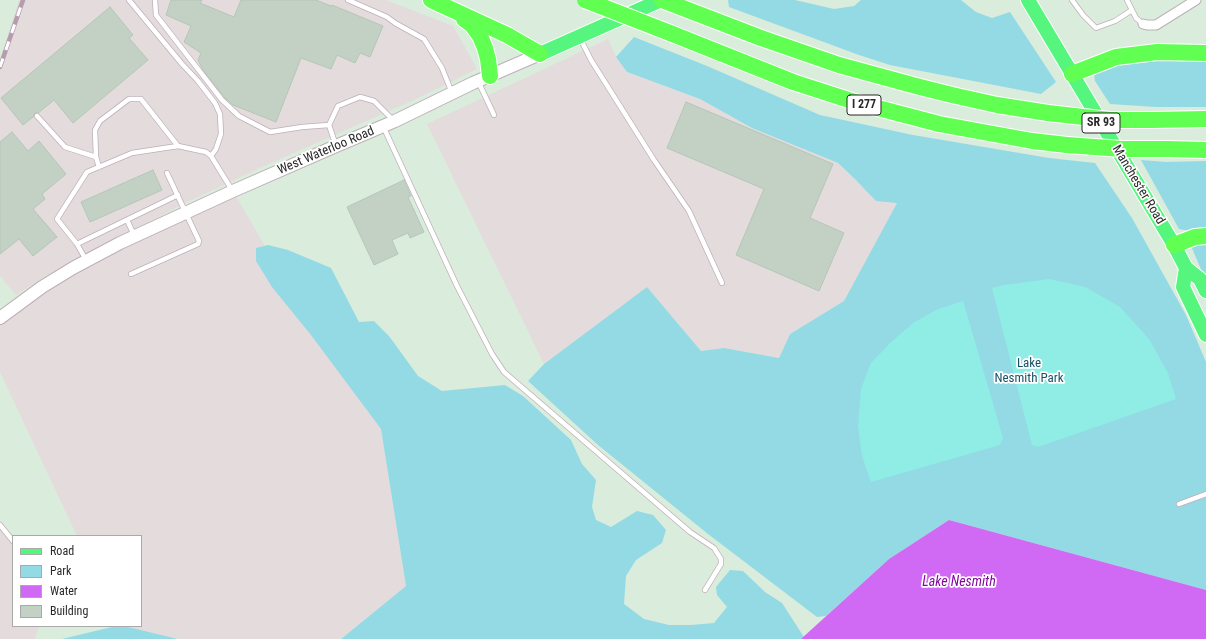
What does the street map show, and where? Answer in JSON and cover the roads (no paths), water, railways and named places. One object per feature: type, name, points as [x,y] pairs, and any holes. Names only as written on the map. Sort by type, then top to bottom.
[{"type":"highway","points":[[431,0],[507,35],[540,54]]},
{"type":"highway","name":"I 277","points":[[585,0],[793,82],[855,102],[939,124],[1032,141],[1067,145],[1122,149],[1206,150]]},
{"type":"highway","name":"I 277","points":[[662,0],[761,38],[846,67],[916,86],[997,105],[1048,113],[1110,120],[1206,119]]},
{"type":"highway","points":[[450,9],[472,25],[480,36],[488,59],[484,78]]},
{"type":"highway","points":[[1072,74],[1116,57],[1157,52],[1206,53]]},
{"type":"highway","points":[[1174,245],[1195,237],[1206,236]]},
{"type":"main road","name":"West Waterloo Road","points":[[0,318],[42,287],[87,261],[135,237],[233,191],[395,121],[484,78],[662,0]]},
{"type":"main road","name":"Manchester Road","points":[[1031,1],[1186,268],[1200,279],[1206,291]]},
{"type":"main road","points":[[1186,268],[1184,287],[1206,335]]},
{"type":"street","points":[[1143,24],[1156,26],[1196,0]]},
{"type":"lane","points":[[129,0],[215,103],[220,114],[221,134],[216,149],[211,156]]},
{"type":"lane","points":[[155,0],[156,15],[222,100],[238,116],[270,132],[329,125]]},
{"type":"lane","points":[[348,0],[387,17],[424,39],[442,68],[452,93]]},
{"type":"lane","points":[[1072,0],[1083,15],[1096,28],[1115,21],[1132,10]]},
{"type":"lane","points":[[1127,0],[1136,18],[1143,24]]},
{"type":"lane","points":[[579,36],[599,73],[654,160],[689,211],[722,283]]},
{"type":"lane","points":[[484,78],[494,115]]},
{"type":"lane","points":[[336,146],[329,125],[338,106],[360,97],[374,101],[395,121]]},
{"type":"lane","points":[[99,167],[96,157],[95,130],[100,121],[129,99],[141,99],[178,146]]},
{"type":"lane","points":[[37,116],[65,147],[96,157]]},
{"type":"lane","points":[[382,126],[458,286],[492,354],[504,372],[690,532],[714,548],[721,559],[721,564],[705,590]]},
{"type":"lane","points":[[87,261],[77,244],[57,219],[87,172],[132,153],[178,146],[206,152],[211,156],[233,191]]},
{"type":"lane","points":[[131,274],[198,244],[199,241],[167,173]]},
{"type":"lane","points":[[77,244],[178,195]]},
{"type":"lane","points":[[127,220],[135,237]]},
{"type":"lane","points":[[1179,504],[1206,494]]},
{"type":"lane","points":[[0,525],[12,541]]},
{"type":"water","name":"Lake Nesmith","points":[[949,520],[1206,590],[1206,639],[801,639],[889,559]]},
{"type":"railway","points":[[0,67],[23,0]]},
{"type":"park label","name":"Lake Nesmith Park","points":[[1029,372]]}]
